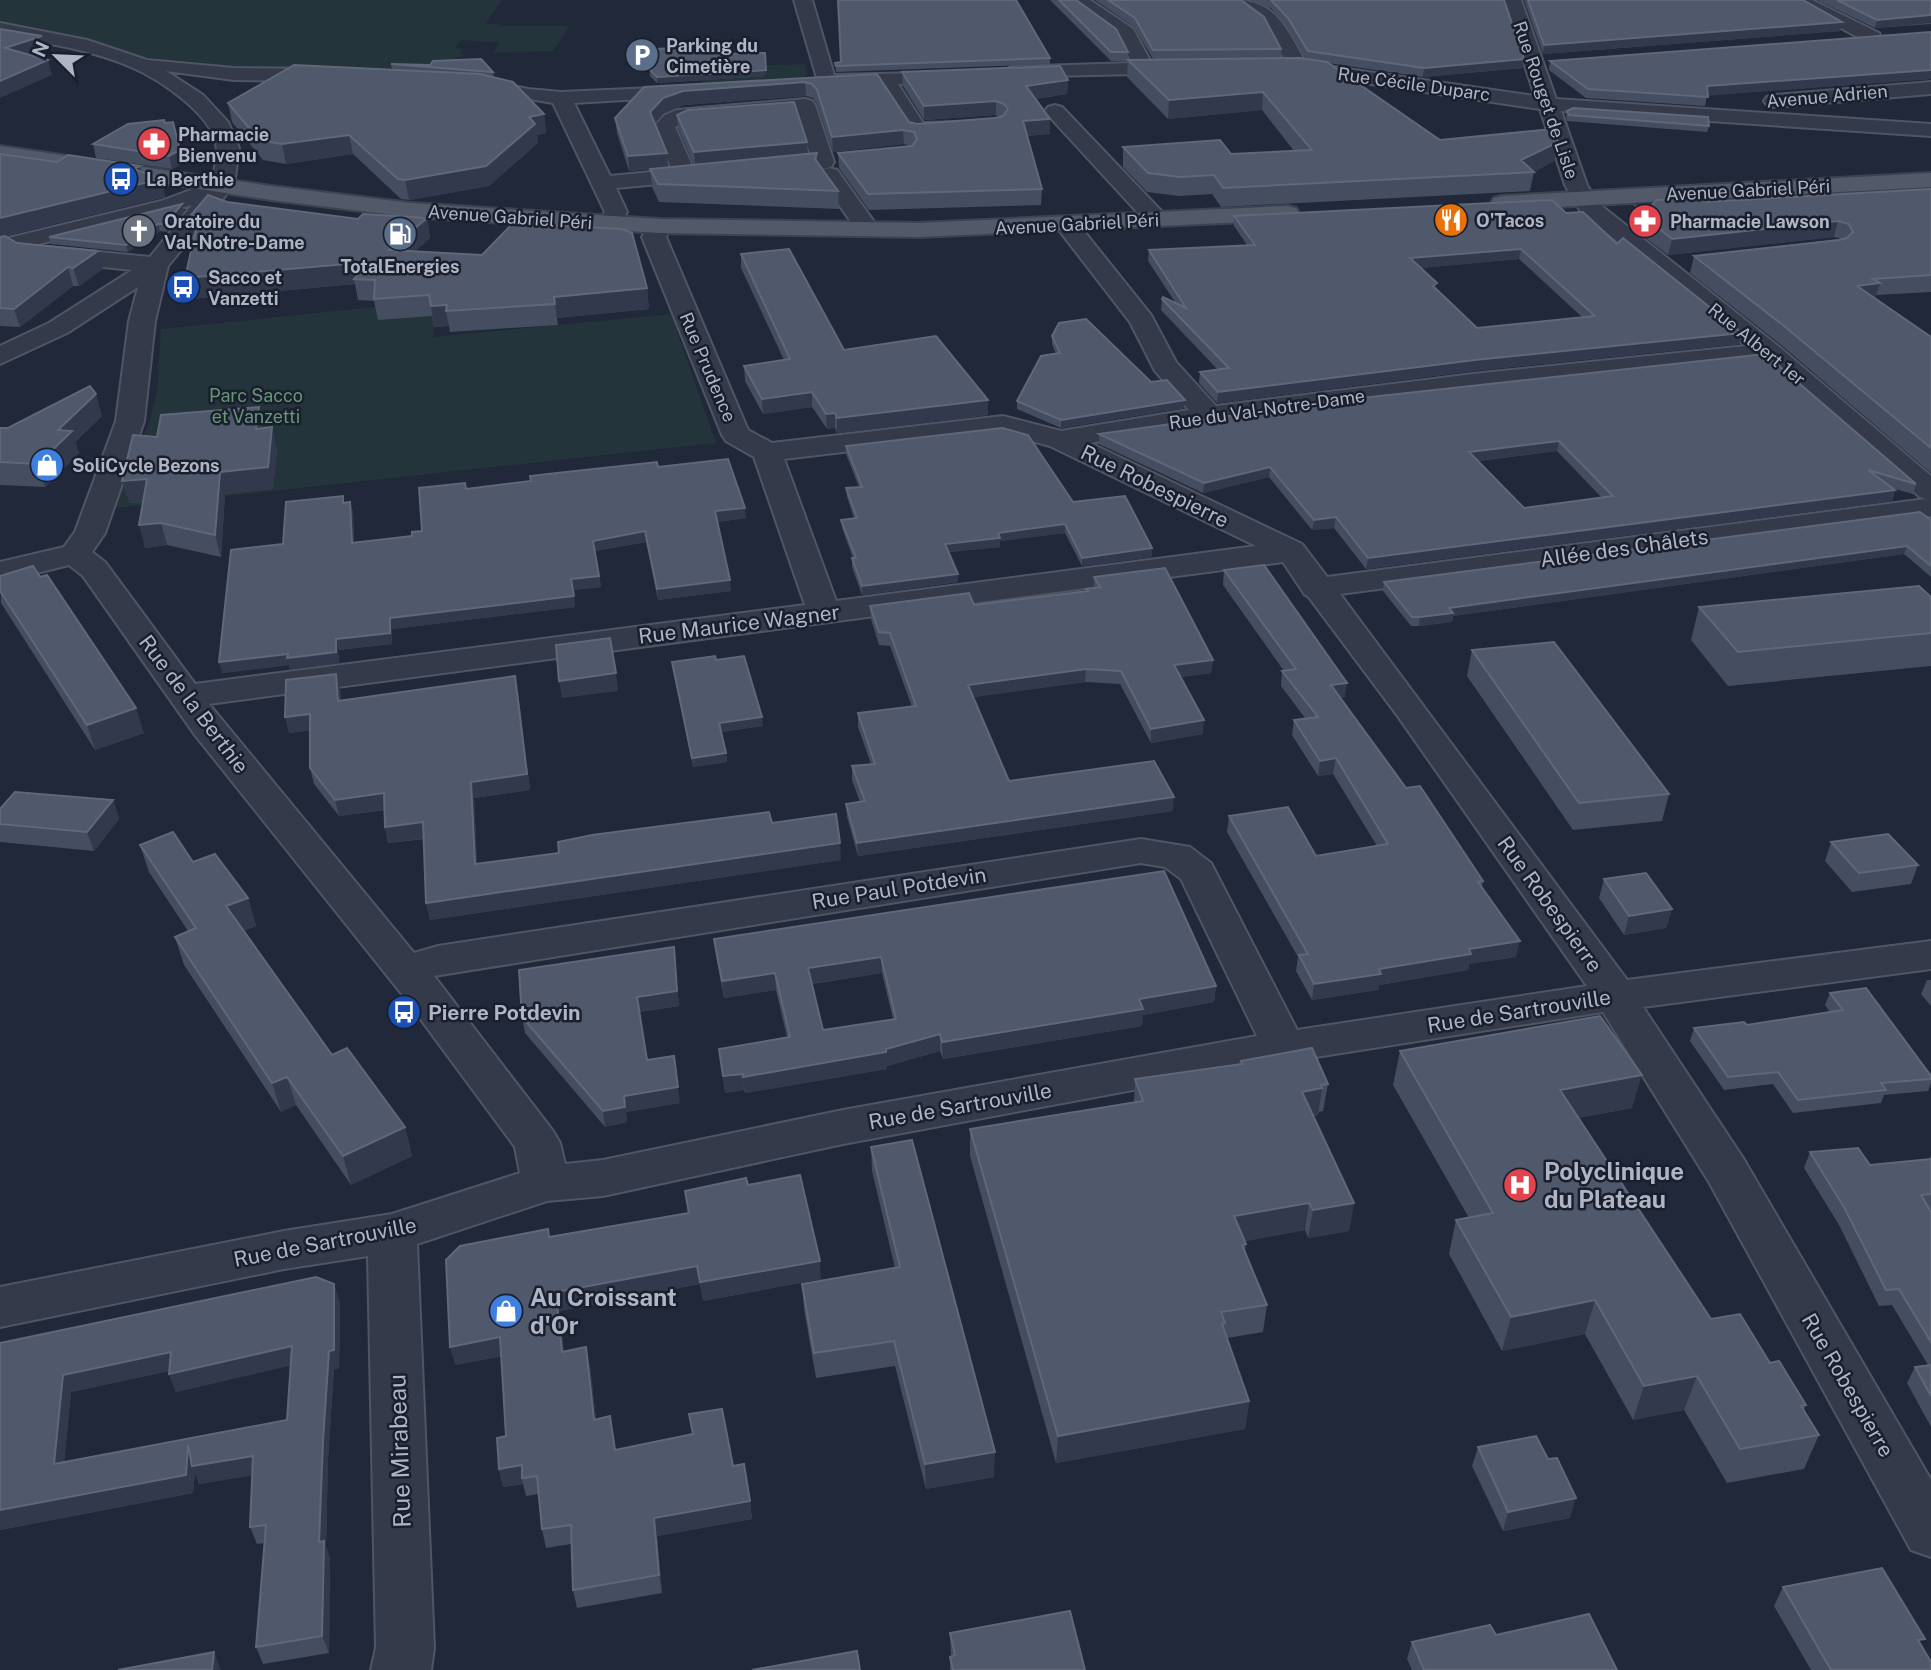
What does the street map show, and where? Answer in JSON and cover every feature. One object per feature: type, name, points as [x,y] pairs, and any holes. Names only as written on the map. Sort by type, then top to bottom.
[{"type":"main road","name":"Avenue Gabriel Péri","points":[[0,152],[411,211],[608,224],[869,231],[1067,225],[1314,212]]},
{"type":"main road","name":"Avenue Gabriel Péri","points":[[1789,188],[1931,180]]},
{"type":"main road","name":"Avenue Gabriel Péri","points":[[1480,204],[1639,196]]},
{"type":"street","points":[[803,0],[826,81]]},
{"type":"street","points":[[1078,0],[1126,33],[1144,68]]},
{"type":"street","points":[[1243,0],[1272,21],[1298,67]]},
{"type":"street","name":"Rue Rouget de Lisle","points":[[1512,0],[1543,62],[1547,104],[1576,185],[1584,198]]},
{"type":"street","points":[[1798,0],[1872,37]]},
{"type":"street","points":[[0,29],[87,46],[156,68],[234,75],[345,76]]},
{"type":"street","points":[[1830,40],[1894,35]]},
{"type":"street","points":[[994,74],[1195,67]]},
{"type":"street","name":"Rue Cécile Duparc","points":[[1272,67],[1298,67],[1547,104],[1931,130]]},
{"type":"street","points":[[0,356],[58,328],[156,265],[223,185],[228,148],[218,122],[196,99],[156,68]]},
{"type":"street","points":[[869,231],[826,168],[805,105],[801,83],[967,75]]},
{"type":"street","points":[[885,79],[916,130],[982,125]]},
{"type":"street","points":[[458,83],[484,84],[528,95],[561,98],[718,88]]},
{"type":"street","name":"Avenue Adrien","points":[[1738,119],[1735,110],[1741,104],[1931,88]]},
{"type":"street","points":[[561,98],[616,212],[608,224]]},
{"type":"street","points":[[685,175],[664,126],[672,118],[684,114],[805,105]]},
{"type":"street","points":[[1055,111],[1157,220]]},
{"type":"street","points":[[603,183],[733,171],[826,168],[850,159]]},
{"type":"street","points":[[0,248],[169,206],[223,185]]},
{"type":"street","points":[[1639,196],[1651,207],[1804,199],[1789,188]]},
{"type":"street","name":"Rue Albert 1er","points":[[1584,198],[1589,207],[1769,352],[1931,491]]},
{"type":"street","points":[[1067,225],[1142,320],[1164,365],[1209,415]]},
{"type":"street","name":"Rue Prudence","points":[[659,226],[654,237],[736,435],[767,452]]},
{"type":"street","points":[[0,248],[156,265]]},
{"type":"street","points":[[1659,266],[1700,261]]},
{"type":"street","points":[[0,572],[75,554],[90,533],[130,421],[142,321],[156,265]]},
{"type":"street","name":"Rue du Val-Notre-Dame","points":[[767,452],[1003,424],[1060,440],[1209,415],[1473,382],[1769,352]]},
{"type":"street","name":"Rue Robespierre","points":[[1060,440],[1291,551],[1316,588],[1412,711],[1616,996],[1635,1032],[1726,1170],[1931,1532]]},
{"type":"street","points":[[767,452],[824,612]]},
{"type":"street","name":"Allée des Châlets","points":[[1316,588],[1931,507]]},
{"type":"street","name":"Rue Maurice Wagner","points":[[187,696],[1291,551]]},
{"type":"street","name":"Rue de la Berthie","points":[[75,554],[94,569],[208,727],[405,971],[537,1143],[546,1183]]},
{"type":"street","name":"Rue Paul Potdevin","points":[[405,971],[438,960],[1141,851],[1175,856],[1197,872],[1284,1047]]},
{"type":"street","name":"Rue de Sartrouville","points":[[0,1307],[284,1250],[392,1233],[546,1183],[603,1178],[842,1127],[1284,1047],[1616,996],[1931,955]]},
{"type":"street","name":"Rue Mirabeau","points":[[392,1233],[405,1648],[401,1670]]},
{"type":"green space","points":[[0,0],[502,0],[485,24],[570,26],[553,51],[493,53],[499,43],[462,40],[455,48],[463,49],[460,54],[466,55],[457,57],[451,65],[375,73],[293,74],[173,62],[136,55],[56,33],[0,25]]},
{"type":"green space","points":[[805,64],[807,76],[802,79],[703,86],[700,67]]},
{"type":"green space","name":"Parc Sacco et Vanzetti","points":[[432,301],[434,337],[671,314],[716,443],[114,508],[150,420],[157,392],[161,329]]},
{"type":"building","points":[[838,0],[1016,0],[1050,58],[836,66],[835,63],[841,62]]},
{"type":"building","points":[[1059,0],[1076,0],[1116,29],[1128,52],[1111,52]]},
{"type":"building","points":[[1108,0],[1241,0],[1264,17],[1281,49],[1153,50],[1135,18]]},
{"type":"building","points":[[1271,0],[1504,0],[1524,59],[1424,68],[1308,51],[1288,18]]},
{"type":"building","points":[[1528,0],[1803,0],[1842,22],[1544,45]]},
{"type":"building","points":[[1837,0],[1931,0],[1931,15],[1877,20]]},
{"type":"building","points":[[0,29],[42,36],[5,48],[48,60],[0,81]]},
{"type":"building","points":[[1931,32],[1931,70],[1707,86],[1708,97],[1588,89],[1550,61]]},
{"type":"building","points":[[722,47],[722,54],[765,53],[766,70],[657,77],[650,70],[652,49]]},
{"type":"building","points":[[1300,58],[1327,62],[1440,140],[1553,129],[1558,142],[1521,160],[1534,172],[1223,188],[1214,175],[1180,177],[1148,173],[1123,147],[1220,140],[1231,154],[1312,150],[1263,92],[1169,100],[1128,60]]},
{"type":"building","points":[[481,59],[493,72],[391,64],[430,65],[433,61]]},
{"type":"building","points":[[294,65],[480,74],[513,82],[544,114],[529,117],[535,124],[486,166],[398,179],[349,135],[282,144],[259,140],[228,103]]},
{"type":"building","points":[[1060,66],[1068,80],[1026,86],[1050,119],[1023,121],[1042,189],[868,194],[838,153],[912,146],[917,139],[914,132],[903,130],[832,137],[817,90],[812,84],[805,82],[683,91],[663,98],[650,112],[667,153],[628,156],[615,118],[644,87],[877,74],[909,122],[917,124],[995,118],[1003,116],[1008,109],[996,101],[924,106],[902,72]]},
{"type":"building","points":[[794,102],[807,142],[694,152],[677,115],[688,110]]},
{"type":"building","points":[[1573,108],[1708,117],[1709,126],[1569,115],[1567,111]]},
{"type":"building","points":[[164,120],[165,123],[173,122],[180,150],[169,156],[93,144],[128,124]]},
{"type":"building","points":[[817,153],[815,159],[838,191],[658,184],[650,169]]},
{"type":"building","points":[[0,154],[57,162],[68,155],[140,166],[134,169],[161,179],[0,218]]},
{"type":"building","points":[[1931,189],[1931,275],[1873,279],[1880,283],[1857,286],[1931,337],[1931,448],[1784,326],[1694,256],[1839,240],[1847,238],[1853,232],[1849,224],[1838,221],[1672,239],[1642,215],[1657,200],[1699,198],[1705,202]]},
{"type":"building","points":[[208,195],[227,202],[358,219],[363,214],[427,218],[389,250],[482,255],[513,223],[622,229],[632,233],[647,288],[554,297],[555,304],[446,311],[447,305],[431,306],[429,295],[374,299],[375,280],[354,279],[370,262],[185,278],[199,216],[191,215]]},
{"type":"building","points":[[1552,200],[1566,213],[1583,212],[1617,244],[1623,238],[1742,333],[1475,360],[1218,392],[1200,372],[1229,368],[1162,299],[1163,297],[1186,308],[1149,250],[1255,245],[1234,216]],"holes":[[[1521,249],[1595,316],[1477,328],[1433,286],[1437,283],[1410,258]]]},
{"type":"building","points":[[182,204],[165,224],[158,224],[126,245],[49,237]]},
{"type":"building","points":[[5,236],[17,243],[98,251],[73,268],[68,267],[14,309],[0,308],[0,237]]},
{"type":"building","points":[[789,249],[844,350],[936,336],[988,400],[837,418],[835,413],[826,414],[812,392],[762,399],[744,366],[790,359],[741,254]]},
{"type":"building","points":[[1086,319],[1151,382],[1167,380],[1185,400],[1061,420],[1017,401],[1041,356],[1060,353],[1052,336],[1059,323]]},
{"type":"building","points":[[1765,354],[1916,484],[1868,470],[1895,490],[1368,558],[1336,517],[1314,520],[1270,467],[1204,483],[1099,434],[1343,400]],"holes":[[[1559,441],[1613,496],[1524,508],[1469,452]]]},
{"type":"building","points":[[90,386],[96,394],[58,430],[72,431],[38,464],[0,462],[0,428],[8,428]]},
{"type":"building","points":[[259,407],[256,429],[272,427],[268,467],[220,472],[215,535],[161,523],[139,525],[147,479],[122,481],[133,435],[157,437],[161,415]]},
{"type":"building","points":[[1002,428],[1028,435],[1073,502],[1125,496],[1152,548],[1082,558],[1065,524],[998,533],[1000,538],[945,544],[958,574],[862,586],[852,558],[856,558],[841,520],[857,518],[846,488],[862,487],[846,446]]},
{"type":"building","points":[[728,459],[745,508],[715,511],[730,580],[657,589],[645,531],[593,541],[599,576],[571,579],[574,596],[390,618],[390,633],[336,639],[336,652],[219,662],[231,550],[283,544],[286,502],[343,496],[343,503],[350,502],[352,543],[412,536],[412,532],[422,531],[419,488],[465,483],[466,489],[531,481],[530,476],[657,462],[658,467]]},
{"type":"building","points":[[1920,512],[1931,520],[1931,566],[1907,546],[1449,608],[1453,613],[1420,617],[1412,617],[1384,582]]},
{"type":"building","points":[[1264,565],[1347,683],[1331,685],[1406,788],[1420,786],[1483,881],[1478,882],[1520,941],[1469,949],[1471,954],[1379,969],[1381,974],[1314,984],[1299,955],[1308,954],[1229,816],[1288,807],[1316,856],[1388,844],[1336,758],[1320,761],[1294,720],[1318,717],[1282,671],[1296,669],[1224,570]]},
{"type":"building","points":[[33,566],[40,577],[47,575],[136,708],[87,725],[0,591],[0,576]]},
{"type":"building","points":[[1165,568],[1213,660],[1174,665],[1204,720],[1151,729],[1121,671],[1086,669],[968,685],[1009,781],[1154,761],[1174,797],[857,843],[846,804],[865,801],[852,766],[875,764],[858,713],[916,706],[890,633],[879,632],[870,606],[969,593],[974,605],[1088,591],[1086,589],[1100,587],[1094,577]]},
{"type":"building","points":[[1919,586],[1931,597],[1931,633],[1738,652],[1699,607]]},
{"type":"building","points":[[610,638],[616,673],[559,681],[556,645]]},
{"type":"building","points":[[1554,642],[1669,794],[1579,803],[1472,650]]},
{"type":"building","points":[[715,656],[716,660],[744,656],[762,717],[719,723],[726,753],[692,758],[672,662]]},
{"type":"building","points":[[336,674],[338,701],[515,676],[527,774],[471,782],[475,864],[559,853],[558,842],[592,835],[769,812],[772,823],[836,814],[840,843],[426,903],[423,822],[385,827],[384,793],[335,800],[310,768],[310,714],[285,717],[286,680]]},
{"type":"building","points":[[15,792],[113,800],[87,832],[0,824],[0,809]]},
{"type":"building","points":[[173,832],[193,862],[215,854],[248,898],[226,906],[332,1055],[347,1048],[405,1127],[343,1156],[287,1077],[272,1083],[175,937],[196,928],[140,845]]},
{"type":"building","points":[[1888,834],[1918,865],[1859,873],[1831,842]]},
{"type":"building","points":[[1164,871],[1216,986],[1139,999],[1143,1009],[942,1042],[940,1034],[886,1049],[886,1052],[743,1077],[743,1074],[723,1076],[719,1049],[790,1037],[775,973],[722,981],[714,939]],"holes":[[[881,957],[896,1019],[823,1030],[808,968]]]},
{"type":"building","points":[[1646,873],[1672,909],[1629,916],[1604,879]]},
{"type":"building","points":[[674,947],[677,991],[637,997],[647,1060],[674,1056],[678,1087],[624,1096],[625,1107],[603,1111],[522,1017],[519,970]]},
{"type":"building","points":[[1866,988],[1931,1079],[1881,1083],[1886,1090],[1798,1100],[1778,1072],[1728,1077],[1694,1028],[1744,1022],[1747,1025],[1843,1010],[1830,993]]},
{"type":"building","points":[[1600,1016],[1642,1075],[1560,1090],[1711,1319],[1740,1314],[1770,1363],[1779,1361],[1806,1405],[1801,1406],[1819,1435],[1740,1449],[1697,1376],[1644,1386],[1595,1300],[1511,1317],[1456,1220],[1493,1213],[1400,1051]]},
{"type":"building","points":[[1312,1048],[1328,1084],[1302,1092],[1354,1203],[1313,1210],[1309,1203],[1234,1216],[1246,1244],[1242,1245],[1267,1305],[1221,1312],[1225,1323],[1222,1324],[1249,1401],[1058,1436],[970,1129],[1143,1101],[1135,1079],[1242,1064],[1241,1061]]},
{"type":"building","points":[[912,1140],[995,1452],[925,1464],[894,1341],[814,1353],[802,1284],[900,1267],[871,1147]]},
{"type":"building","points":[[1858,1148],[1870,1165],[1931,1159],[1931,1194],[1921,1195],[1931,1212],[1931,1342],[1899,1289],[1886,1290],[1845,1209],[1810,1152]]},
{"type":"building","points":[[800,1175],[820,1261],[700,1282],[697,1266],[556,1292],[562,1352],[586,1347],[594,1420],[610,1416],[615,1450],[693,1434],[689,1414],[722,1409],[733,1466],[744,1464],[750,1501],[654,1518],[659,1575],[573,1590],[571,1525],[542,1529],[537,1476],[522,1478],[522,1465],[499,1469],[497,1438],[506,1436],[500,1337],[450,1347],[446,1260],[460,1246],[548,1229],[549,1237],[689,1213],[685,1191],[746,1178],[748,1185]]},
{"type":"building","points":[[316,1277],[334,1284],[334,1350],[329,1351],[319,1542],[324,1541],[322,1636],[256,1647],[266,1525],[250,1527],[253,1456],[192,1466],[188,1445],[186,1475],[0,1510],[0,1343]],"holes":[[[292,1346],[287,1420],[54,1464],[63,1375],[171,1352],[169,1374]]]},
{"type":"building","points":[[1931,1365],[1931,1396],[1915,1367]]},
{"type":"building","points":[[1536,1436],[1548,1459],[1557,1458],[1576,1498],[1508,1512],[1478,1447]]},
{"type":"building","points":[[1882,1568],[1925,1639],[1918,1640],[1931,1662],[1931,1670],[1831,1670],[1783,1587]]},
{"type":"building","points":[[1070,1611],[1085,1670],[953,1670],[950,1657],[955,1655],[950,1633]]},
{"type":"building","points":[[1589,1614],[1617,1670],[1424,1670],[1412,1642],[1490,1625],[1496,1635]]},
{"type":"building","points":[[857,1651],[860,1670],[752,1670]]},
{"type":"building","points":[[214,1652],[212,1670],[118,1670]]},
{"type":"place","name":"Parking du Cimetière","points":[[642,55]]},
{"type":"place","name":"Pharmacie Bienvenu","points":[[154,144]]},
{"type":"place","name":"La Berthie","points":[[121,179]]},
{"type":"place","name":"O'Tacos","points":[[1451,220]]},
{"type":"place","name":"Pharmacie Lawson","points":[[1645,221]]},
{"type":"place","name":"Oratoire du Val-Notre-Dame","points":[[139,231]]},
{"type":"place","name":"TotalEnergies","points":[[400,234]]},
{"type":"place","name":"Sacco et Vanzetti","points":[[183,287]]},
{"type":"place","name":"SoliCycle Bezons","points":[[47,465]]},
{"type":"place","name":"Pierre Potdevin","points":[[404,1012]]},
{"type":"place","name":"Polyclinique du Plateau","points":[[1520,1185]]},
{"type":"place","name":"Au Croissant d'Or","points":[[506,1311]]}]
